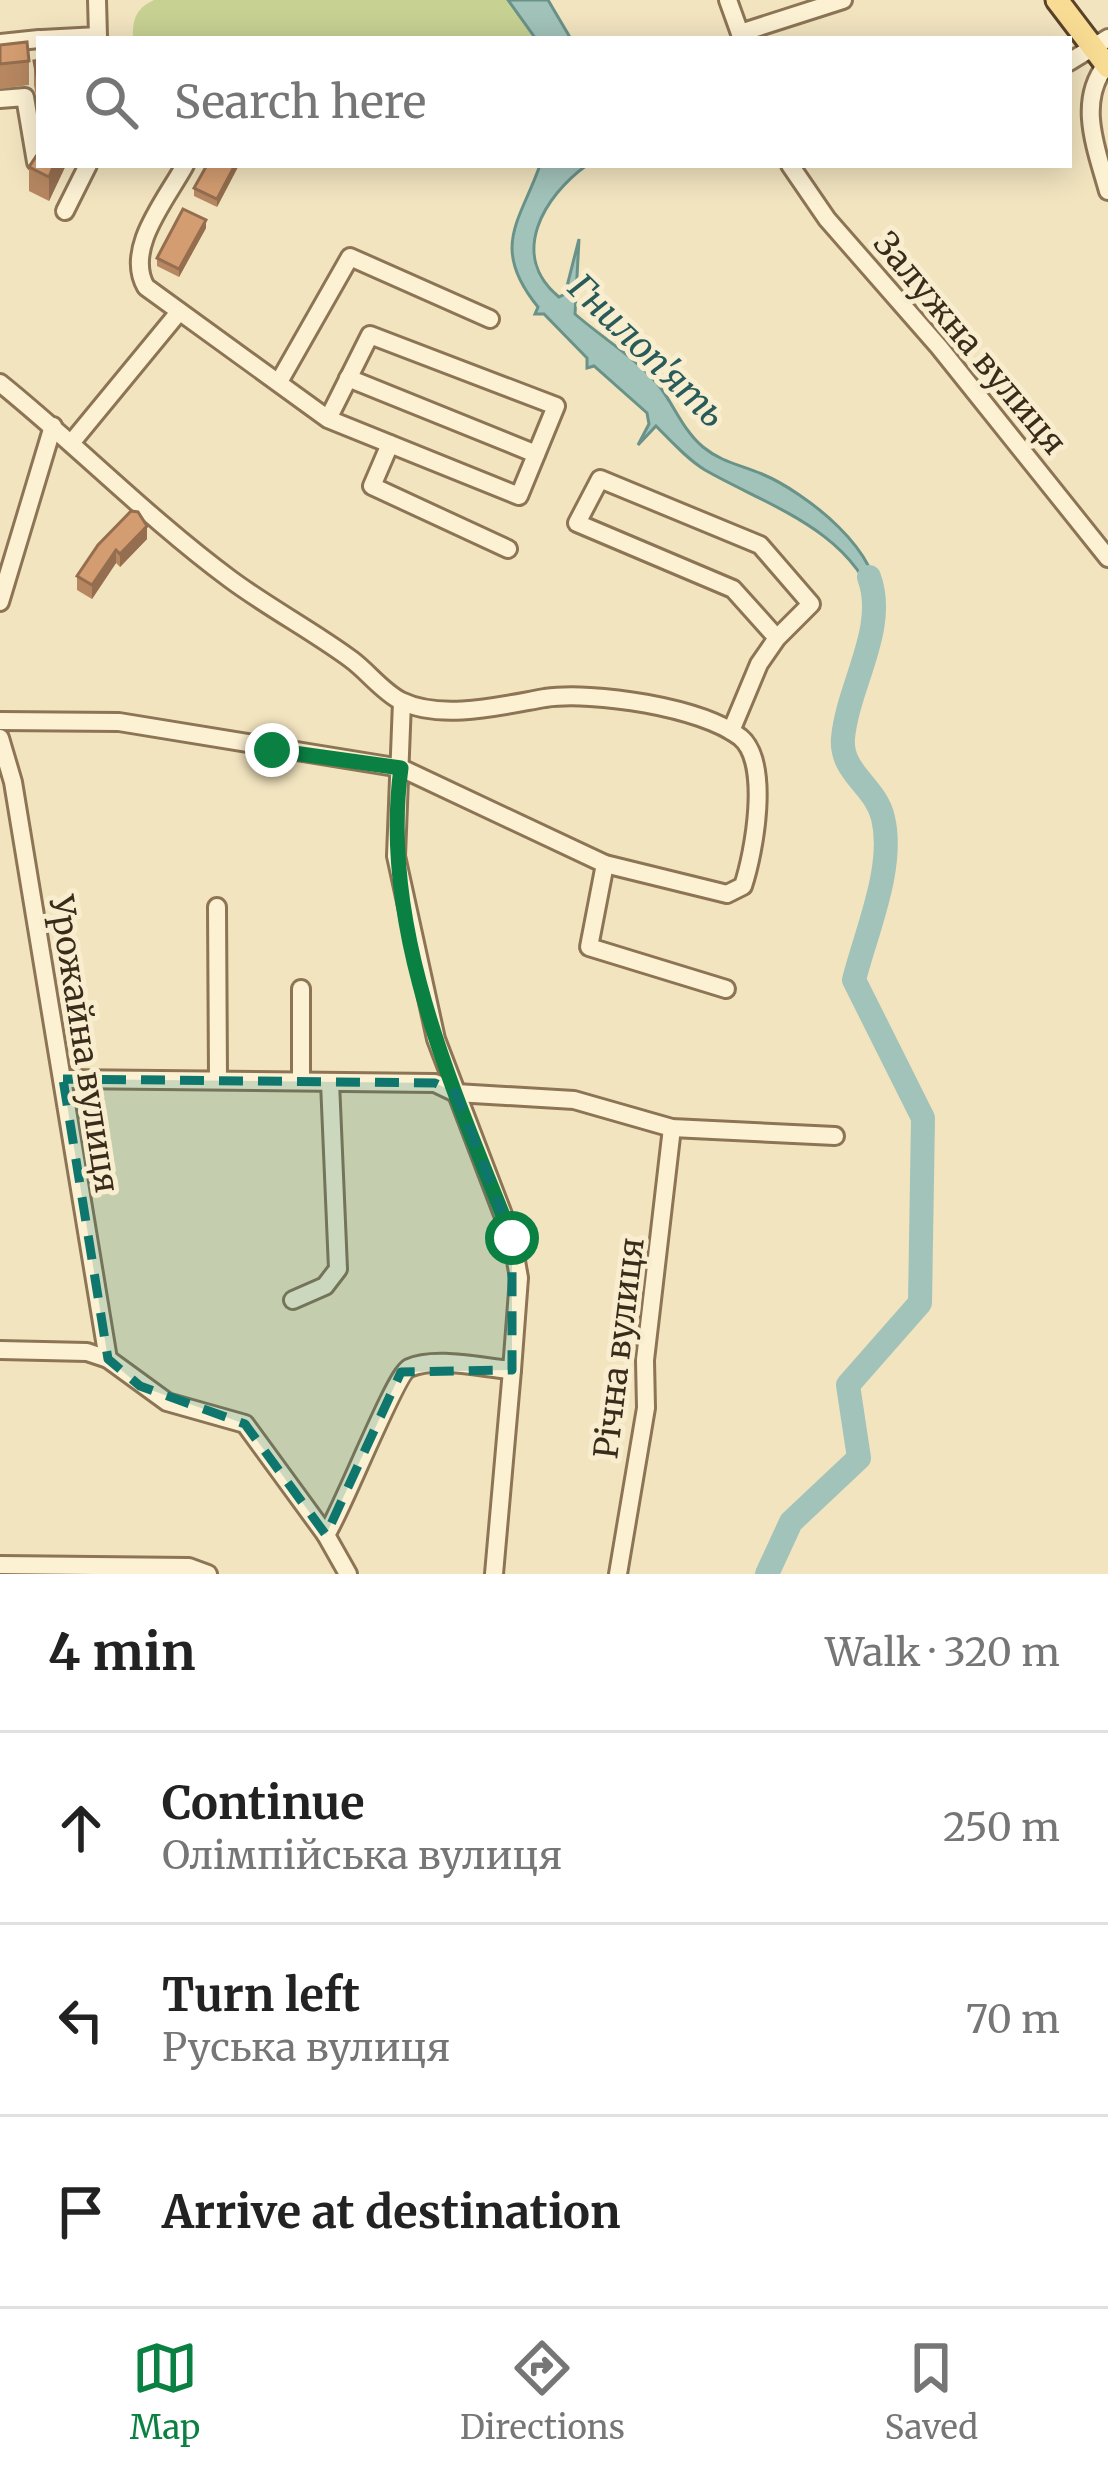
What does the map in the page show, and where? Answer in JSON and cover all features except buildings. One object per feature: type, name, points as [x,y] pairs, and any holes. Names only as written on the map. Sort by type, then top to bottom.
[{"type":"main road","points":[[1057,0],[1104,55]]},
{"type":"street","points":[[97,0],[99,36]]},
{"type":"street","points":[[728,0],[741,36],[843,0]]},
{"type":"street","points":[[0,43],[36,39]]},
{"type":"street","points":[[1072,61],[1104,55]]},
{"type":"street","points":[[1104,55],[1089,106],[1108,191]]},
{"type":"street","points":[[0,99],[25,97],[30,105],[36,163]]},
{"type":"street","points":[[65,211],[86,168]]},
{"type":"street","points":[[184,168],[137,263],[146,287],[328,419],[519,496],[556,406],[370,335],[328,419]]},
{"type":"street","name":"Залужна вулиця","points":[[792,168],[826,219],[939,347],[1108,558]]},
{"type":"street","points":[[280,380],[350,257],[490,319]]},
{"type":"street","points":[[72,442],[179,312]]},
{"type":"street","points":[[348,378],[536,454]]},
{"type":"street","points":[[0,383],[230,579],[353,660],[402,702],[494,711],[547,698],[602,697],[731,731],[748,745],[757,773],[750,866],[743,886],[727,894],[712,892],[605,864],[401,768],[118,722],[0,721]]},
{"type":"street","points":[[1,594],[53,426]]},
{"type":"street","points":[[390,444],[372,486],[508,549]]},
{"type":"street","points":[[731,731],[759,664],[811,604],[760,545],[600,478],[577,523],[734,589],[777,638]]},
{"type":"street","points":[[402,702],[396,856],[422,984],[456,1093],[512,1238],[519,1278],[494,1574]]},
{"type":"street","name":"Урожайна вулиця","points":[[0,739],[13,782],[63,1079],[82,1225],[108,1359]]},
{"type":"street","points":[[605,864],[590,947],[726,989]]},
{"type":"street","points":[[217,907],[218,1079]]},
{"type":"street","points":[[301,1081],[302,989]]},
{"type":"street","points":[[63,1079],[434,1083],[456,1093],[574,1100],[672,1128],[835,1136]]},
{"type":"street","points":[[293,1300],[325,1286],[338,1269],[330,1082]]},
{"type":"street","name":"Річна вулиця","points":[[618,1574],[646,1408],[645,1360],[672,1128]]},
{"type":"street","points":[[0,1350],[86,1352],[108,1359],[166,1402],[245,1424],[326,1535],[348,1574]]},
{"type":"street","points":[[326,1535],[345,1505],[404,1370],[437,1365],[512,1370]]},
{"type":"street","points":[[0,1564],[189,1568],[208,1574]]},
{"type":"highlighted area","points":[[63,1079],[435,1083],[456,1093],[512,1238],[512,1370],[401,1372],[326,1535],[245,1424],[140,1386],[108,1359]]},
{"type":"green space","points":[[154,0],[508,0],[534,36],[133,36],[136,15]]},
{"type":"water","points":[[508,0],[548,0],[569,36],[534,36]]},
{"type":"water","points":[[539,168],[583,168],[557,193],[538,227],[536,263],[544,281],[559,297],[565,294],[579,239],[575,314],[651,377],[703,447],[780,483],[839,527],[868,566],[876,586],[876,606],[848,558],[805,523],[705,470],[656,426],[638,445],[649,424],[647,413],[594,366],[587,368],[587,358],[544,314],[535,314],[538,307],[515,267],[512,250],[518,218]]},
{"type":"waterway","name":"Гнилоп'ять","points":[[767,1574],[791,1522],[859,1458],[848,1385],[920,1303],[923,1118],[854,980],[878,899],[886,837],[879,807],[847,761],[843,738],[874,616],[869,577]]},
{"type":"route","points":[[272,750],[401,768],[394,823],[396,856],[422,984],[436,1039],[512,1238]]}]
